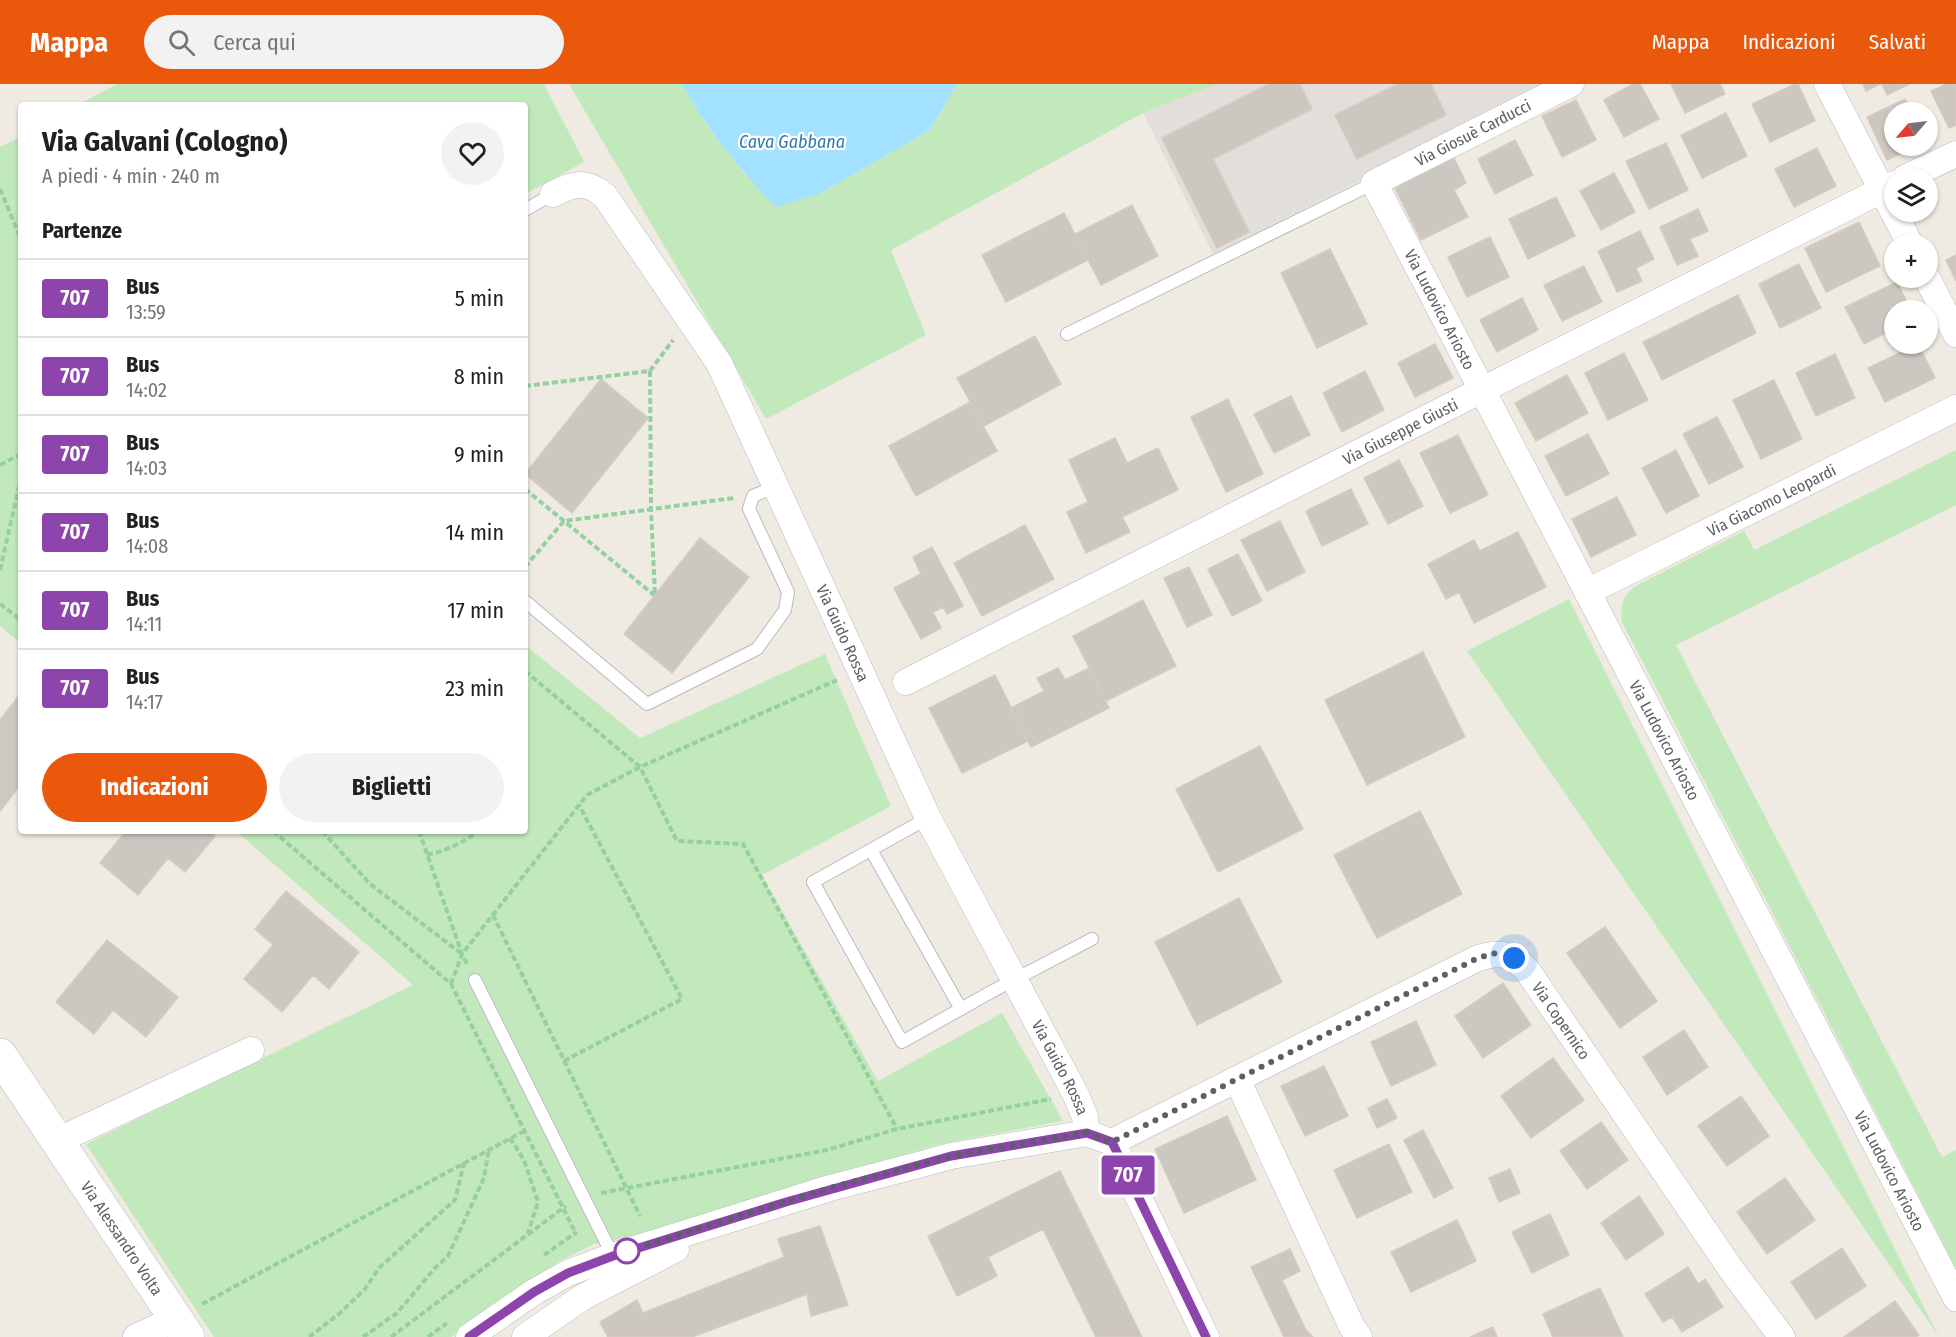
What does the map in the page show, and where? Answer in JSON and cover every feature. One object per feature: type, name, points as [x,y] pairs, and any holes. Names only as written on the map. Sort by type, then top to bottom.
[{"type":"street","name":"Via Giosuè Carducci","points":[[1374,183],[1571,84]]},
{"type":"street","points":[[1827,84],[1884,180]]},
{"type":"street","points":[[1926,168],[1956,154]]},
{"type":"street","name":"Via Ludovico Ariosto","points":[[1374,183],[1956,1298]]},
{"type":"street","name":"Via Guido Rossa","points":[[553,194],[579,184],[595,187],[606,196],[719,363],[764,491],[860,670],[928,818],[1076,1095],[1085,1117],[1087,1133]]},
{"type":"street","name":"Via Giuseppe Giusti","points":[[906,682],[1884,189]]},
{"type":"street","points":[[1932,288],[1956,334]]},
{"type":"street","name":"Via Giacomo Leopardi","points":[[1587,592],[1956,408]]},
{"type":"street","name":"Via Copernico","points":[[1112,1142],[1478,958],[1496,953],[1514,958],[1527,970],[1733,1272],[1782,1337]]},
{"type":"street","points":[[57,1141],[251,1050]]},
{"type":"street","name":"Via Alessandro Volta","points":[[0,1055],[182,1328]]},
{"type":"street","points":[[1237,1079],[1352,1327],[1359,1337]]},
{"type":"street","points":[[469,1337],[543,1287],[568,1273],[613,1256],[830,1188],[951,1156],[1087,1133],[1112,1142],[1206,1337]]},
{"type":"street","points":[[525,1337],[583,1297],[658,1258],[764,1208]]},
{"type":"street","points":[[136,1337],[182,1328]]},
{"type":"lane","points":[[1066,334],[1374,183]]},
{"type":"lane","points":[[528,208],[553,194]]},
{"type":"lane","points":[[528,604],[648,704],[757,649],[785,610],[788,592],[748,508],[764,491]]},
{"type":"lane","points":[[928,818],[813,882],[902,1042],[1092,939]]},
{"type":"lane","points":[[871,850],[961,1009]]},
{"type":"lane","points":[[475,980],[613,1256]]},
{"type":"path","points":[[0,189],[18,232]]},
{"type":"path","points":[[528,491],[655,595],[651,510],[650,371],[674,338],[695,327]]},
{"type":"path","points":[[528,386],[650,371]]},
{"type":"path","points":[[0,465],[18,456]]},
{"type":"path","points":[[0,570],[18,491]]},
{"type":"path","points":[[528,563],[564,521],[651,510],[764,491]]},
{"type":"path","points":[[0,604],[18,618]]},
{"type":"path","points":[[451,984],[462,954],[587,795],[640,767],[860,670]]},
{"type":"path","points":[[528,674],[640,767],[677,841],[743,844],[897,1129]]},
{"type":"path","points":[[564,1061],[682,999],[579,806]]},
{"type":"path","points":[[276,834],[451,984],[575,1232]]},
{"type":"path","points":[[325,834],[370,884],[462,954]]},
{"type":"path","points":[[420,834],[462,954]]},
{"type":"path","points":[[427,855],[445,851],[473,834]]},
{"type":"path","points":[[493,915],[640,1216]]},
{"type":"path","points":[[391,1337],[563,1208],[584,1196],[828,1150],[897,1129],[1076,1095]]},
{"type":"path","points":[[182,1328],[464,1163],[546,1121]]},
{"type":"path","points":[[510,1138],[524,1161],[538,1202],[528,1234]]},
{"type":"path","points":[[363,1337],[397,1313],[448,1256],[484,1178],[489,1149]]},
{"type":"path","points":[[309,1337],[340,1313],[365,1289],[379,1268],[455,1200],[464,1163]]},
{"type":"shaded area","points":[[1217,84],[1554,84],[1213,254],[1143,113]]},
{"type":"green space","points":[[117,84],[544,84],[584,162],[528,192],[528,102],[84,102]]},
{"type":"green space","points":[[569,84],[682,84],[706,124],[746,176],[819,194],[930,130],[957,84],[1217,84],[1143,113],[891,250],[926,335],[766,419]]},
{"type":"green space","points":[[18,138],[18,641],[0,626],[0,147]]},
{"type":"green space","points":[[1956,450],[1956,505],[1676,645],[1942,1157],[1956,1150],[1956,1268],[1621,620],[1624,599],[1639,584],[1744,531],[1754,550]]},
{"type":"green space","points":[[1569,599],[1939,1337],[1467,651]]},
{"type":"green space","points":[[528,647],[640,738],[825,654],[891,806],[762,875],[878,1081],[1002,1013],[1063,1121],[941,1144],[764,1195],[652,1232],[594,1244],[560,1261],[451,1337],[214,1337],[86,1144],[413,985],[239,834],[528,834]]},
{"type":"water","name":"Cava Gabbana","points":[[682,84],[957,84],[930,130],[819,194],[776,207],[725,149]]},
{"type":"building","points":[[1269,84],[1300,84],[1312,109],[1213,159],[1249,232],[1217,248],[1162,138]]},
{"type":"building","points":[[1398,84],[1431,84],[1446,115],[1357,159],[1335,115]]},
{"type":"building","points":[[1633,84],[1640,84],[1659,119],[1624,137],[1604,100]]},
{"type":"building","points":[[1671,84],[1720,84],[1725,94],[1685,113]]},
{"type":"building","points":[[1798,84],[1815,121],[1770,142],[1752,104]]},
{"type":"building","points":[[1863,84],[1880,84],[1866,91]]},
{"type":"building","points":[[1882,84],[1909,84],[1887,95]]},
{"type":"building","points":[[1947,84],[1956,84],[1956,125],[1949,128],[1931,91]]},
{"type":"building","points":[[1576,100],[1596,140],[1562,157],[1542,116]]},
{"type":"building","points":[[1884,109],[1884,154],[1867,117]]},
{"type":"building","points":[[1726,113],[1747,156],[1702,178],[1681,135]]},
{"type":"building","points":[[1515,140],[1533,175],[1495,194],[1478,159]]},
{"type":"building","points":[[1666,143],[1688,190],[1649,209],[1626,161]]},
{"type":"building","points":[[1817,148],[1836,186],[1794,207],[1775,169]]},
{"type":"building","points":[[1454,158],[1466,183],[1454,190],[1468,217],[1421,240],[1395,188]]},
{"type":"building","points":[[1614,173],[1635,212],[1601,230],[1580,191]]},
{"type":"building","points":[[1556,197],[1575,236],[1528,259],[1509,219]]},
{"type":"building","points":[[1132,205],[1158,256],[1101,285],[1075,234]]},
{"type":"building","points":[[1698,209],[1708,231],[1690,239],[1698,256],[1677,265],[1660,227]]},
{"type":"building","points":[[1064,213],[1088,260],[1006,302],[982,255]]},
{"type":"building","points":[[1859,222],[1880,266],[1826,292],[1805,248]]},
{"type":"building","points":[[1640,231],[1654,259],[1636,268],[1642,281],[1617,292],[1598,251]]},
{"type":"building","points":[[1490,237],[1509,277],[1467,297],[1448,257]]},
{"type":"building","points":[[1330,249],[1367,324],[1317,348],[1281,273]]},
{"type":"building","points":[[1956,255],[1956,281],[1946,260]]},
{"type":"building","points":[[1799,264],[1821,308],[1780,328],[1759,284]]},
{"type":"building","points":[[1584,266],[1602,302],[1562,321],[1544,285]]},
{"type":"building","points":[[1885,288],[1900,288],[1906,300],[1884,300],[1884,334],[1864,344],[1845,307]]},
{"type":"building","points":[[1738,295],[1756,333],[1662,380],[1643,342]]},
{"type":"building","points":[[1522,298],[1538,330],[1497,352],[1480,320]]},
{"type":"building","points":[[1035,336],[1061,384],[984,426],[957,378]]},
{"type":"building","points":[[1435,344],[1453,378],[1415,397],[1398,363]]},
{"type":"building","points":[[1624,353],[1648,400],[1608,420],[1585,373]]},
{"type":"building","points":[[1835,354],[1855,398],[1816,416],[1796,373]]},
{"type":"building","points":[[1897,354],[1923,354],[1935,378],[1885,402],[1868,368]]},
{"type":"building","points":[[1365,371],[1384,410],[1342,432],[1323,393]]},
{"type":"building","points":[[1567,375],[1588,413],[1536,441],[1515,403]]},
{"type":"building","points":[[601,379],[648,418],[572,513],[528,476],[528,470]]},
{"type":"building","points":[[1774,380],[1802,439],[1761,459],[1733,400]]},
{"type":"building","points":[[1291,396],[1310,435],[1274,453],[1254,414]]},
{"type":"building","points":[[1228,399],[1263,474],[1226,492],[1191,417]]},
{"type":"building","points":[[970,402],[997,451],[916,496],[889,446]]},
{"type":"building","points":[[1717,417],[1743,467],[1709,484],[1683,434]]},
{"type":"building","points":[[1588,434],[1609,474],[1566,496],[1545,456]]},
{"type":"building","points":[[1458,435],[1488,495],[1450,513],[1420,453]]},
{"type":"building","points":[[1115,438],[1127,463],[1158,448],[1178,490],[1122,517],[1130,532],[1086,553],[1067,512],[1088,502],[1069,460]]},
{"type":"building","points":[[1676,450],[1699,496],[1666,513],[1642,468]]},
{"type":"building","points":[[1399,460],[1423,506],[1388,524],[1364,478]]},
{"type":"building","points":[[1351,489],[1368,524],[1322,546],[1306,511]]},
{"type":"building","points":[[1617,497],[1636,535],[1591,557],[1572,519]]},
{"type":"building","points":[[1280,521],[1305,572],[1267,591],[1241,540]]},
{"type":"building","points":[[1025,525],[1054,579],[982,616],[954,563]]},
{"type":"building","points":[[1518,532],[1546,587],[1474,623],[1459,592],[1446,599],[1428,564],[1474,540],[1480,551]]},
{"type":"building","points":[[700,538],[749,577],[672,673],[624,634]]},
{"type":"building","points":[[932,547],[963,606],[947,614],[943,607],[933,612],[941,628],[921,639],[894,588],[921,574],[913,557]]},
{"type":"building","points":[[1238,554],[1262,601],[1232,616],[1208,569]]},
{"type":"building","points":[[1189,567],[1212,615],[1187,627],[1164,578]]},
{"type":"building","points":[[1143,600],[1176,666],[1106,701],[1073,636]]},
{"type":"building","points":[[1423,652],[1465,737],[1367,785],[1325,700]]},
{"type":"building","points":[[1058,668],[1065,680],[1089,668],[1109,708],[1031,747],[1011,708],[1044,691],[1037,678]]},
{"type":"building","points":[[995,675],[1028,741],[962,773],[929,708]]},
{"type":"building","points":[[18,697],[18,788],[0,811],[0,720]]},
{"type":"building","points":[[1260,746],[1303,829],[1218,872],[1176,789]]},
{"type":"building","points":[[1420,811],[1462,894],[1377,938],[1334,855]]},
{"type":"building","points":[[124,834],[213,834],[215,836],[185,872],[168,858],[138,895],[100,863]]},
{"type":"building","points":[[286,891],[359,952],[329,989],[313,975],[282,1012],[244,979],[273,945],[255,929]]},
{"type":"building","points":[[1239,898],[1282,982],[1197,1025],[1155,942]]},
{"type":"building","points":[[1605,927],[1657,1001],[1620,1028],[1567,953]]},
{"type":"building","points":[[107,940],[178,997],[146,1037],[113,1010],[94,1034],[56,1002]]},
{"type":"building","points":[[1503,983],[1531,1025],[1483,1058],[1455,1016]]},
{"type":"building","points":[[1416,1021],[1436,1065],[1391,1086],[1371,1042]]},
{"type":"building","points":[[1684,1030],[1708,1067],[1667,1095],[1643,1057]]},
{"type":"building","points":[[1553,1058],[1584,1100],[1531,1138],[1501,1096]]},
{"type":"building","points":[[1324,1066],[1348,1116],[1305,1136],[1281,1086]]},
{"type":"building","points":[[1741,1096],[1769,1136],[1727,1166],[1698,1126]]},
{"type":"building","points":[[1387,1099],[1397,1118],[1377,1128],[1368,1108]]},
{"type":"building","points":[[1227,1116],[1256,1180],[1184,1213],[1155,1149]]},
{"type":"building","points":[[1601,1122],[1628,1160],[1587,1189],[1560,1151]]},
{"type":"building","points":[[1423,1130],[1453,1188],[1434,1198],[1404,1140]]},
{"type":"building","points":[[1389,1144],[1412,1192],[1357,1218],[1334,1170]]},
{"type":"building","points":[[1510,1169],[1520,1193],[1499,1202],[1489,1178]]},
{"type":"building","points":[[1060,1171],[1142,1337],[1096,1337],[1043,1229],[988,1257],[997,1276],[957,1296],[928,1236]]},
{"type":"building","points":[[1785,1178],[1815,1220],[1767,1254],[1737,1212]]},
{"type":"building","points":[[1639,1196],[1664,1234],[1626,1260],[1601,1223]]},
{"type":"building","points":[[1550,1214],[1569,1255],[1532,1273],[1512,1232]]},
{"type":"building","points":[[1457,1220],[1476,1261],[1411,1292],[1391,1252]]},
{"type":"building","points":[[820,1226],[848,1305],[811,1316],[807,1294],[692,1337],[608,1337],[600,1322],[637,1300],[643,1313],[784,1257],[778,1239]]},
{"type":"building","points":[[1842,1248],[1866,1286],[1816,1319],[1791,1282]]},
{"type":"building","points":[[1290,1249],[1300,1271],[1282,1280],[1306,1330],[1313,1337],[1284,1337],[1251,1267]]},
{"type":"building","points":[[1688,1267],[1698,1284],[1705,1279],[1723,1307],[1682,1332],[1672,1317],[1663,1322],[1645,1294]]},
{"type":"building","points":[[1600,1288],[1623,1337],[1553,1337],[1543,1314]]},
{"type":"building","points":[[1895,1301],[1919,1335],[1916,1337],[1844,1337]]},
{"type":"building","points":[[1493,1327],[1497,1337],[1470,1337]]},
{"type":"bus line","name":"707","points":[[469,1337],[534,1292],[568,1273],[613,1256],[830,1188],[951,1156],[1087,1133],[1112,1142],[1206,1337]]},
{"type":"route","points":[[627,1251],[830,1188],[951,1156],[1087,1133],[1112,1142],[1478,958],[1496,953],[1514,958]]}]
